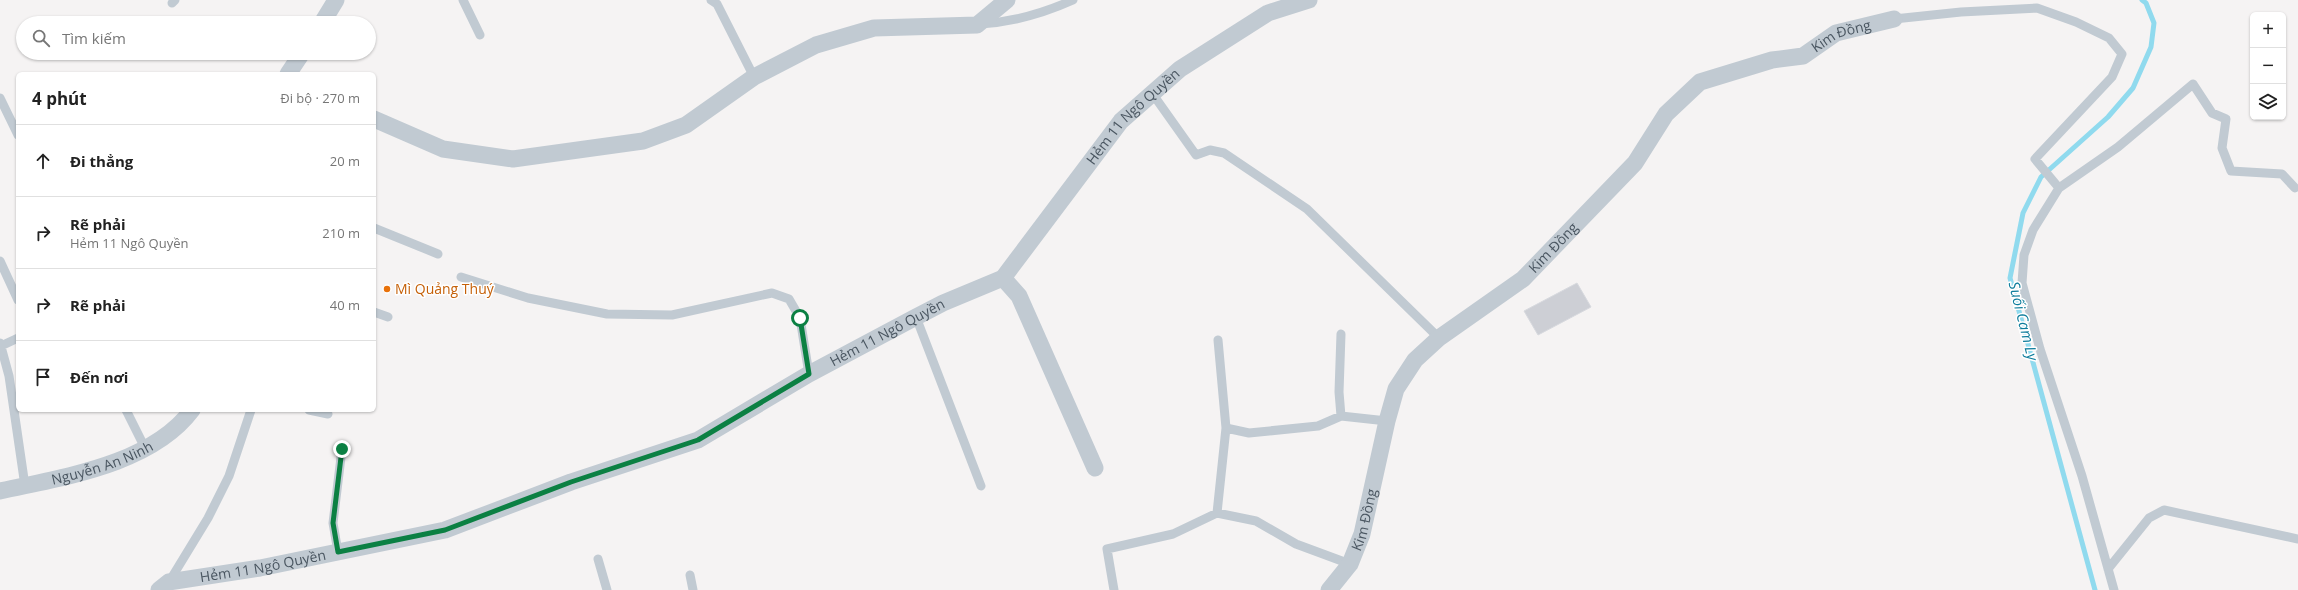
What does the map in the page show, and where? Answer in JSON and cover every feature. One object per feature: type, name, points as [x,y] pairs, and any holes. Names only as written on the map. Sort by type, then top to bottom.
[{"type":"street","points":[[326,16],[336,0]]},
{"type":"street","points":[[376,120],[443,148],[513,159],[643,141],[686,125],[754,77],[816,45],[874,28],[977,25],[1007,0]]},
{"type":"street","name":"Hẻm 11 Ngô Quyền","points":[[164,586],[445,530],[571,482],[698,440],[809,374],[916,317],[943,303],[1003,278],[1121,121],[1180,69],[1268,13],[1309,0]]},
{"type":"street","name":"Kim Đồng","points":[[1329,590],[1350,564],[1362,534],[1387,421],[1400,384],[1414,360],[1439,338],[1523,279],[1635,163],[1666,114],[1700,82],[1772,60],[1803,56],[1836,33],[1894,19]]},
{"type":"street","points":[[289,72],[297,60]]},
{"type":"street","points":[[1003,278],[1019,296],[1095,468]]},
{"type":"street","name":"Nguyễn An Ninh","points":[[0,491],[90,471],[145,448],[172,431],[190,412]]},
{"type":"lane","points":[[463,0],[480,35]]},
{"type":"lane","points":[[711,0],[717,4],[754,77]]},
{"type":"lane","points":[[977,25],[1008,22],[1036,15],[1073,0]]},
{"type":"lane","points":[[1894,19],[1961,12],[2037,8],[2076,22],[2109,38],[2122,54],[2112,78],[2035,159],[2059,188]]},
{"type":"lane","points":[[2114,590],[2082,476],[2040,349],[2022,283],[2024,255],[2033,230],[2059,188],[2118,147],[2193,84],[2212,113],[2226,120],[2222,148],[2231,171],[2282,174],[2295,188]]},
{"type":"lane","points":[[1152,93],[1196,155],[1210,150],[1224,153],[1307,209],[1439,338]]},
{"type":"lane","points":[[0,98],[16,131]]},
{"type":"lane","points":[[376,229],[438,254]]},
{"type":"lane","points":[[0,261],[16,296]]},
{"type":"lane","points":[[462,277],[528,298],[607,314],[672,315],[772,293],[789,299],[800,318],[809,374]]},
{"type":"lane","points":[[376,313],[388,317]]},
{"type":"lane","points":[[916,317],[981,486]]},
{"type":"lane","points":[[1341,334],[1339,392],[1341,416]]},
{"type":"lane","points":[[16,339],[1,344],[9,376],[25,486]]},
{"type":"lane","points":[[1217,513],[1226,428],[1218,340]]},
{"type":"lane","points":[[127,412],[145,448]]},
{"type":"lane","name":"Hẻm 11 Ngô Quyền","points":[[164,586],[208,518],[229,476],[249,412]]},
{"type":"lane","points":[[318,412],[328,414]]},
{"type":"lane","points":[[1226,428],[1249,433],[1318,426],[1341,416],[1387,421]]},
{"type":"lane","points":[[338,552],[333,523],[342,449]]},
{"type":"lane","points":[[2108,569],[2149,518],[2164,510],[2298,539]]},
{"type":"lane","points":[[1114,590],[1107,549],[1173,534],[1217,513],[1256,521],[1296,544],[1350,564]]},
{"type":"lane","points":[[598,560],[607,590]]},
{"type":"lane","points":[[690,576],[693,590]]},
{"type":"building","points":[[1577,283],[1591,307],[1538,335],[1524,311]]},
{"type":"waterway","name":"Suối Cam Ly","points":[[2095,590],[2010,278],[2023,213],[2041,177],[2108,117],[2133,88],[2151,47],[2154,23],[2146,3],[2142,0]]},
{"type":"place","name":"Mì Quảng Thuý","points":[[387,289]]},
{"type":"route","points":[[342,449],[333,523],[338,552],[445,530],[571,482],[698,440],[809,374],[800,318]]}]
